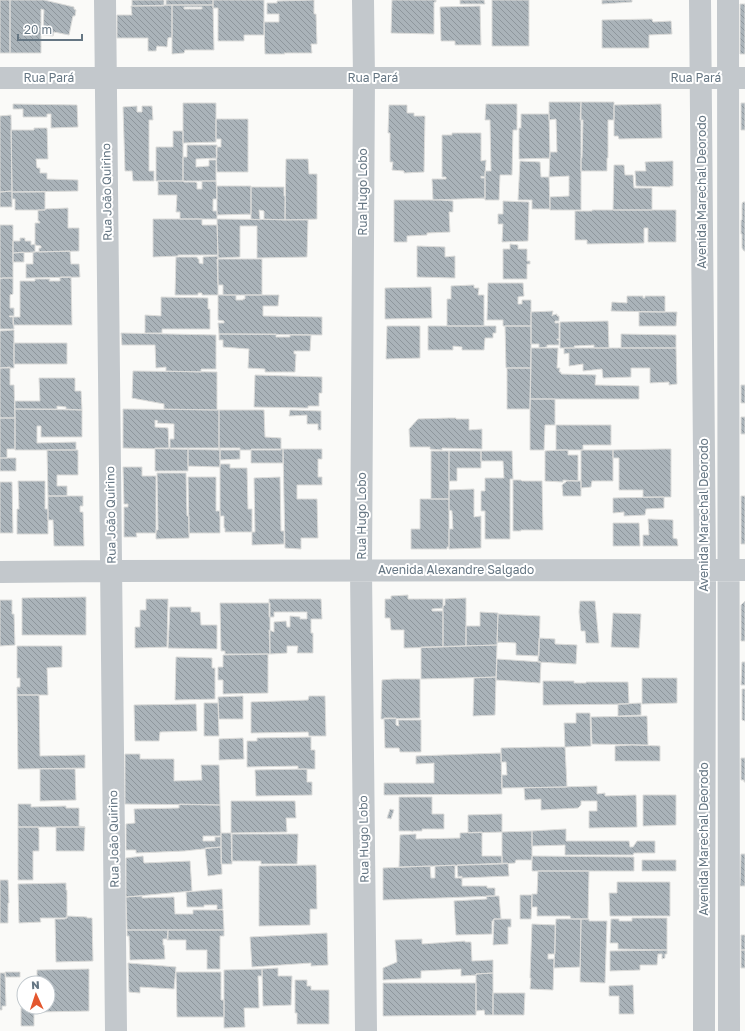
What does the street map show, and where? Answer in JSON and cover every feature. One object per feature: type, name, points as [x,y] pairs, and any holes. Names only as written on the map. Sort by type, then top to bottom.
[{"type":"street","name":"Rua João Quirino","points":[[105,0],[116,1031]]},
{"type":"street","name":"Rua Hugo Lobo","points":[[363,0],[364,78],[361,570],[366,1031]]},
{"type":"street","name":"Avenida Marechal Deorodo","points":[[700,0],[705,570],[704,1031]]},
{"type":"street","name":"Avenida Marechal Deorodo","points":[[728,0],[737,78],[737,570],[729,1031]]},
{"type":"street","name":"Rua Pará","points":[[0,78],[737,78]]},
{"type":"street","name":"Avenida Alexandre Salgado","points":[[0,572],[737,570]]},
{"type":"building","points":[[0,0],[10,0],[10,53],[0,53]]},
{"type":"building","points":[[10,0],[44,0],[74,7],[76,10],[75,16],[73,16],[69,35],[54,32],[53,36],[43,35],[44,10],[41,9],[41,53],[10,53]]},
{"type":"building","points":[[132,0],[164,0],[164,6],[132,6]]},
{"type":"building","points":[[166,0],[213,0],[213,5],[166,5]]},
{"type":"building","points":[[213,0],[264,0],[264,35],[244,35],[244,41],[218,41],[218,8],[213,8]]},
{"type":"building","points":[[314,0],[317,44],[311,44],[312,53],[265,54],[264,22],[279,22],[279,14],[267,14],[267,3],[277,3],[277,1]]},
{"type":"building","points":[[392,0],[436,0],[436,2],[434,2],[434,34],[391,33]]},
{"type":"building","points":[[460,0],[484,0],[485,4],[460,4]]},
{"type":"building","points":[[492,0],[529,0],[529,46],[492,46]]},
{"type":"building","points":[[602,0],[632,0],[632,2],[602,4]]},
{"type":"building","points":[[740,4],[745,4],[745,54],[740,54]]},
{"type":"building","points":[[172,5],[213,5],[214,50],[185,50],[184,53],[172,54]],"holes":[[[184,7],[202,7],[202,9],[184,9]]]},
{"type":"building","points":[[172,5],[172,37],[168,38],[167,47],[157,46],[156,51],[148,51],[148,38],[117,38],[117,15],[132,15],[131,6]]},
{"type":"building","points":[[480,6],[481,45],[455,45],[455,41],[441,41],[440,7]]},
{"type":"building","points":[[652,19],[653,22],[671,21],[672,34],[649,35],[649,48],[602,48],[602,20]]},
{"type":"building","points":[[549,102],[581,102],[581,210],[550,210],[550,197],[569,196],[569,176],[549,177],[550,152],[557,152],[556,119],[549,120]]},
{"type":"building","points":[[581,102],[614,102],[614,120],[608,120],[607,171],[581,171],[583,120],[580,120]]},
{"type":"building","points":[[183,103],[216,103],[216,142],[183,143]]},
{"type":"building","points":[[741,103],[745,103],[745,130],[741,130]]},
{"type":"building","points":[[13,104],[77,105],[78,127],[51,128],[51,114],[47,114],[47,117],[23,117],[23,109],[13,109]]},
{"type":"building","points":[[486,104],[517,104],[517,130],[513,130],[512,175],[500,175],[499,200],[485,200],[485,171],[491,171],[490,120],[485,120]]},
{"type":"building","points":[[661,104],[662,138],[619,139],[618,136],[614,136],[614,105]]},
{"type":"building","points":[[389,105],[407,105],[407,113],[414,113],[414,116],[425,116],[424,172],[404,173],[404,171],[392,170],[393,162],[390,162],[390,133],[388,133]]},
{"type":"building","points":[[137,106],[137,112],[142,112],[142,106],[152,106],[153,120],[149,120],[149,171],[154,171],[154,181],[133,181],[132,171],[125,171],[123,107]]},
{"type":"building","points":[[521,114],[549,114],[550,158],[519,159],[519,128],[521,128]]},
{"type":"building","points":[[11,115],[12,191],[0,192],[0,116]]},
{"type":"building","points":[[216,119],[248,119],[248,172],[217,172],[216,147],[221,147],[221,139],[216,139]]},
{"type":"building","points":[[34,128],[47,128],[48,159],[36,159],[37,168],[40,168],[40,173],[47,173],[47,179],[78,180],[78,191],[12,192],[11,130],[34,130]]},
{"type":"building","points":[[173,131],[183,131],[183,181],[156,181],[156,147],[173,147]]},
{"type":"building","points":[[452,133],[481,133],[481,161],[486,160],[485,177],[481,176],[481,178],[485,178],[485,198],[433,200],[432,179],[446,179],[446,177],[442,177],[442,135],[452,135]]},
{"type":"building","points":[[187,145],[217,145],[217,158],[196,159],[196,167],[209,166],[209,160],[216,160],[216,181],[183,181],[183,157],[187,157]]},
{"type":"building","points":[[286,159],[308,159],[309,174],[317,174],[317,219],[285,220]]},
{"type":"building","points":[[520,161],[540,162],[541,177],[549,177],[550,209],[532,209],[532,200],[518,200]]},
{"type":"building","points":[[673,161],[673,186],[636,186],[635,171],[646,171],[645,162]]},
{"type":"building","points":[[614,165],[624,165],[625,175],[633,175],[634,188],[652,188],[652,210],[613,210]]},
{"type":"building","points":[[158,181],[195,182],[197,183],[197,189],[202,189],[202,181],[216,181],[217,199],[213,199],[213,211],[217,211],[217,219],[180,219],[180,212],[176,212],[177,195],[158,195]]},
{"type":"building","points":[[217,186],[251,186],[251,214],[217,215]]},
{"type":"building","points":[[251,187],[284,187],[285,220],[264,219],[264,211],[259,210],[260,220],[251,219]]},
{"type":"building","points":[[12,191],[12,207],[0,207],[0,192]]},
{"type":"building","points":[[12,192],[45,192],[45,210],[15,210],[15,199],[12,199]]},
{"type":"building","points":[[394,200],[453,201],[453,212],[449,212],[450,232],[407,236],[407,242],[394,242]]},
{"type":"building","points":[[503,201],[529,202],[528,241],[502,242],[503,224],[498,224],[498,214],[503,214]]},
{"type":"building","points":[[743,202],[745,202],[745,251],[742,248],[741,234]]},
{"type":"building","points":[[68,208],[68,228],[79,228],[79,251],[39,252],[39,248],[41,248],[41,246],[35,245],[35,223],[40,223],[38,221],[38,210]]},
{"type":"building","points":[[676,210],[676,242],[648,242],[648,228],[644,228],[644,243],[587,244],[587,240],[575,240],[575,211]]},
{"type":"building","points":[[153,219],[202,219],[202,225],[217,225],[218,255],[178,255],[153,257]]},
{"type":"building","points":[[217,219],[308,220],[307,257],[257,258],[257,226],[240,226],[240,257],[218,258]]},
{"type":"building","points":[[0,225],[13,225],[13,278],[0,278]]},
{"type":"building","points":[[20,238],[25,238],[25,241],[31,241],[31,245],[35,244],[35,252],[13,253],[13,241],[20,241]]},
{"type":"building","points":[[510,244],[518,245],[518,249],[527,249],[527,261],[530,261],[530,264],[527,264],[527,279],[503,279],[503,249],[510,249]]},
{"type":"building","points":[[417,246],[445,247],[445,257],[455,256],[455,278],[417,277]]},
{"type":"building","points":[[70,251],[71,264],[79,264],[80,277],[26,278],[26,264],[33,264],[33,252]]},
{"type":"building","points":[[24,252],[24,262],[13,262],[13,253]]},
{"type":"building","points":[[218,256],[218,295],[202,295],[202,293],[198,293],[198,295],[175,295],[176,257],[197,257],[199,259],[199,263],[203,264],[203,257]]},
{"type":"building","points":[[217,259],[262,259],[262,295],[223,295],[223,285],[218,285]]},
{"type":"building","points":[[60,277],[71,277],[72,325],[13,325],[13,317],[20,317],[20,281],[50,279],[49,281],[60,281]]},
{"type":"building","points":[[13,278],[13,294],[10,295],[10,308],[14,308],[14,316],[9,316],[13,317],[14,329],[0,329],[0,279]]},
{"type":"building","points":[[488,283],[523,283],[524,296],[518,297],[518,304],[522,304],[522,300],[531,300],[531,326],[503,326],[503,320],[487,320]]},
{"type":"building","points":[[474,285],[474,288],[479,288],[478,295],[484,295],[484,326],[447,326],[447,299],[451,299],[451,286]]},
{"type":"building","points":[[431,287],[432,318],[385,319],[385,288]]},
{"type":"building","points":[[218,295],[236,295],[236,300],[243,300],[245,299],[245,295],[279,295],[278,306],[263,306],[263,316],[322,317],[322,335],[219,334],[218,323],[224,323],[224,321],[218,320]]},
{"type":"building","points":[[627,296],[643,296],[643,298],[645,298],[645,296],[665,296],[665,312],[611,311],[612,302],[627,303]]},
{"type":"building","points":[[161,297],[208,298],[208,309],[210,309],[210,329],[162,329],[162,333],[145,333],[145,315],[161,316]]},
{"type":"building","points":[[553,311],[552,316],[557,314],[557,316],[559,316],[559,321],[555,321],[555,323],[559,323],[559,339],[557,340],[559,340],[559,345],[547,345],[547,347],[539,348],[539,344],[531,344],[531,312]]},
{"type":"building","points":[[639,312],[677,312],[676,326],[639,326]]},
{"type":"building","points":[[608,321],[609,348],[594,348],[594,345],[574,346],[575,348],[560,348],[560,322]]},
{"type":"building","points":[[387,326],[420,326],[420,358],[386,359]]},
{"type":"building","points":[[428,326],[496,326],[496,333],[493,333],[493,338],[485,338],[484,350],[462,350],[462,347],[453,346],[453,350],[428,350]]},
{"type":"building","points":[[505,326],[531,326],[531,368],[506,368]]},
{"type":"building","points":[[14,330],[14,368],[0,368],[0,331]]},
{"type":"building","points":[[121,333],[216,335],[216,369],[201,369],[201,372],[166,371],[166,367],[156,368],[155,345],[122,345]]},
{"type":"building","points":[[219,334],[276,334],[276,337],[311,335],[310,351],[294,351],[294,354],[296,354],[295,372],[265,372],[265,369],[248,368],[249,349],[223,347],[223,340],[219,340]]},
{"type":"building","points":[[621,334],[676,335],[676,348],[621,348]]},
{"type":"building","points":[[14,343],[67,343],[67,364],[14,364]]},
{"type":"building","points":[[531,348],[558,348],[557,368],[560,368],[559,372],[561,372],[561,374],[596,375],[595,385],[639,386],[639,399],[530,399]]},
{"type":"building","points":[[564,348],[676,348],[677,384],[669,385],[669,382],[650,383],[650,368],[631,368],[631,377],[603,378],[602,369],[583,371],[583,364],[569,366],[569,353],[564,354]]},
{"type":"building","points":[[10,367],[10,385],[14,385],[15,418],[0,418],[0,368]]},
{"type":"building","points":[[507,368],[531,368],[530,409],[507,409]]},
{"type":"building","points":[[133,371],[217,372],[217,410],[164,409],[164,404],[132,398]]},
{"type":"building","points":[[255,375],[322,377],[322,393],[319,393],[319,406],[308,406],[308,408],[254,407]]},
{"type":"building","points":[[39,378],[75,378],[75,391],[81,391],[82,410],[66,409],[66,407],[57,406],[57,409],[15,409],[15,401],[40,401]]},
{"type":"building","points":[[741,385],[745,385],[745,403],[741,403]]},
{"type":"building","points":[[530,399],[555,399],[555,425],[545,425],[544,450],[530,450]]},
{"type":"building","points":[[15,409],[82,410],[82,437],[41,437],[41,426],[37,426],[37,443],[76,442],[76,450],[15,450]]},
{"type":"building","points":[[123,409],[219,410],[219,450],[170,449],[170,439],[174,439],[174,424],[157,423],[158,421],[155,420],[155,427],[168,428],[169,449],[123,448]]},
{"type":"building","points":[[219,410],[264,410],[265,437],[281,438],[281,450],[219,450]]},
{"type":"building","points":[[290,410],[321,411],[321,430],[318,430],[318,424],[307,424],[307,415],[289,416]]},
{"type":"building","points":[[741,417],[745,417],[745,434],[741,434]]},
{"type":"building","points":[[0,418],[15,418],[15,449],[7,449],[7,458],[0,458]]},
{"type":"building","points":[[418,419],[469,419],[469,430],[482,429],[482,449],[442,448],[442,450],[430,449],[430,447],[410,447],[409,429]]},
{"type":"building","points":[[556,425],[611,425],[611,445],[583,445],[583,450],[556,450]]},
{"type":"building","points":[[155,448],[188,448],[188,471],[155,471]]},
{"type":"building","points":[[188,448],[220,448],[220,467],[188,466]]},
{"type":"building","points":[[220,448],[240,448],[240,459],[220,460]]},
{"type":"building","points":[[251,449],[283,449],[283,463],[251,463]]},
{"type":"building","points":[[283,449],[322,449],[322,459],[318,459],[318,477],[322,477],[322,485],[297,485],[297,499],[317,499],[318,538],[301,538],[301,549],[285,548]]},
{"type":"building","points":[[671,449],[671,497],[643,497],[643,490],[619,490],[619,458],[613,458],[613,450]]},
{"type":"building","points":[[47,450],[78,450],[78,475],[57,475],[57,486],[67,486],[67,496],[48,496]]},
{"type":"building","points":[[568,450],[568,455],[578,455],[578,481],[545,481],[545,451]]},
{"type":"building","points":[[581,450],[613,450],[613,481],[592,481],[591,487],[581,488]]},
{"type":"building","points":[[431,451],[449,451],[449,499],[431,499]]},
{"type":"building","points":[[449,451],[481,451],[481,468],[457,468],[457,481],[449,481]]},
{"type":"building","points":[[481,451],[512,451],[513,479],[510,479],[510,539],[485,539],[485,511],[481,511],[481,491],[485,491],[485,478],[504,478],[503,461],[481,461]]},
{"type":"building","points":[[0,458],[16,458],[16,471],[0,471]]},
{"type":"building","points":[[220,464],[230,464],[230,468],[247,468],[248,509],[252,509],[252,532],[225,532],[224,516],[220,516]]},
{"type":"building","points":[[123,467],[142,467],[142,476],[156,476],[156,533],[136,533],[137,537],[124,537],[124,507],[128,507],[128,504],[124,504]]},
{"type":"building","points":[[157,473],[186,473],[189,538],[156,539],[156,530],[158,530]]},
{"type":"building","points":[[188,477],[216,477],[216,511],[220,511],[220,533],[189,533]]},
{"type":"building","points":[[280,477],[281,531],[284,531],[284,544],[252,545],[252,532],[255,532],[254,478]]},
{"type":"building","points":[[513,480],[542,481],[543,530],[513,531]]},
{"type":"building","points":[[18,481],[45,481],[45,509],[48,509],[48,534],[17,534],[17,509],[19,509]]},
{"type":"building","points":[[567,481],[581,481],[581,496],[563,496],[562,485]]},
{"type":"building","points":[[0,482],[12,482],[13,533],[0,533]]},
{"type":"building","points":[[474,489],[474,517],[481,516],[481,548],[449,549],[449,529],[453,529],[452,511],[449,510],[449,490]]},
{"type":"building","points":[[48,496],[83,496],[83,506],[80,506],[80,512],[83,512],[84,546],[54,546],[53,520],[48,520]]},
{"type":"building","points":[[741,496],[745,496],[745,544],[741,544]]},
{"type":"building","points":[[664,497],[664,508],[646,509],[645,515],[624,516],[624,512],[613,513],[613,498]]},
{"type":"building","points":[[420,499],[449,499],[449,547],[447,547],[447,549],[411,549],[411,529],[420,529]]},
{"type":"building","points":[[648,519],[673,520],[673,538],[677,539],[678,546],[643,546],[643,535],[649,535]]},
{"type":"building","points":[[613,523],[639,523],[640,546],[613,546]]},
{"type":"building","points":[[408,595],[408,599],[443,599],[443,608],[432,609],[432,611],[443,611],[443,647],[404,648],[404,630],[391,630],[390,618],[385,618],[385,599],[391,599],[391,596]]},
{"type":"building","points":[[86,597],[86,635],[22,635],[22,598]]},
{"type":"building","points":[[466,598],[466,646],[443,647],[443,606],[445,605],[445,599]]},
{"type":"building","points":[[146,599],[168,599],[167,647],[135,648],[135,627],[140,627],[140,610],[146,610]]},
{"type":"building","points":[[269,599],[321,599],[322,619],[311,619],[313,653],[297,653],[298,646],[287,646],[287,653],[270,654],[269,630],[274,632],[274,622],[286,621],[287,627],[290,627],[290,616],[300,617],[300,619],[307,619],[307,612],[274,612],[274,617],[269,617]]},
{"type":"building","points":[[0,600],[12,600],[15,645],[0,646]]},
{"type":"building","points":[[580,601],[595,601],[599,643],[586,643],[585,631],[581,631],[579,612]]},
{"type":"building","points":[[745,601],[745,641],[741,641],[741,605]]},
{"type":"building","points":[[220,603],[270,603],[270,654],[225,654],[225,651],[221,651]]},
{"type":"building","points":[[170,607],[191,607],[191,612],[200,612],[201,625],[217,625],[217,649],[168,648]]},
{"type":"building","points":[[480,612],[498,613],[497,645],[466,646],[466,626],[480,626]]},
{"type":"building","points":[[613,613],[641,614],[639,648],[611,647]]},
{"type":"building","points":[[498,614],[540,616],[539,656],[516,655],[516,643],[497,642]]},
{"type":"building","points":[[539,638],[555,639],[555,644],[577,645],[576,664],[538,662]]},
{"type":"building","points":[[497,645],[496,677],[421,679],[421,647]]},
{"type":"building","points":[[17,646],[62,646],[62,667],[47,668],[48,695],[17,695],[17,687],[20,687],[20,678],[17,678]]},
{"type":"building","points":[[268,654],[268,693],[223,694],[223,680],[218,680],[218,667],[223,667],[223,655]]},
{"type":"building","points":[[176,657],[212,658],[212,668],[215,668],[215,699],[175,700]]},
{"type":"building","points":[[497,659],[541,662],[540,683],[496,680]]},
{"type":"building","points":[[742,662],[745,662],[745,685],[741,685]]},
{"type":"building","points":[[496,677],[495,715],[473,716],[474,678]]},
{"type":"building","points":[[642,678],[677,678],[677,703],[642,704]]},
{"type":"building","points":[[420,679],[420,718],[381,719],[382,680]]},
{"type":"building","points":[[543,681],[574,681],[574,683],[628,682],[629,704],[543,705]]},
{"type":"building","points":[[742,689],[745,689],[745,721],[742,720]]},
{"type":"building","points":[[17,695],[39,695],[40,756],[85,755],[85,768],[18,769]]},
{"type":"building","points":[[243,696],[243,719],[219,719],[218,697]]},
{"type":"building","points":[[309,696],[325,696],[326,736],[309,736],[308,732],[251,733],[251,702],[308,700]]},
{"type":"building","points":[[204,703],[218,703],[219,736],[204,736]]},
{"type":"building","points":[[641,703],[641,715],[618,716],[618,704]]},
{"type":"building","points":[[196,704],[197,731],[160,732],[159,741],[135,741],[134,705]]},
{"type":"building","points":[[576,713],[590,713],[591,746],[565,747],[564,723],[576,723]]},
{"type":"building","points":[[647,716],[648,745],[592,744],[591,717]]},
{"type":"building","points":[[384,718],[396,718],[396,725],[399,726],[398,720],[421,720],[421,752],[400,752],[399,748],[385,748]]},
{"type":"building","points":[[311,737],[311,750],[315,750],[315,769],[298,769],[298,766],[247,767],[247,741],[257,741],[257,738]]},
{"type":"building","points":[[243,738],[244,759],[219,760],[219,739]]},
{"type":"building","points":[[615,746],[660,746],[660,761],[615,761]]},
{"type":"building","points":[[565,747],[567,787],[502,788],[502,775],[507,775],[506,762],[501,762],[501,748]]},
{"type":"building","points":[[501,753],[502,794],[384,795],[384,783],[434,783],[434,763],[416,764],[416,756]]},
{"type":"building","points":[[125,754],[140,754],[140,759],[174,759],[174,781],[202,780],[201,765],[219,765],[220,805],[125,804]]},
{"type":"building","points":[[741,758],[745,758],[745,782],[744,780],[741,780]]},
{"type":"building","points":[[40,769],[75,769],[76,800],[40,801]]},
{"type":"building","points":[[307,769],[307,782],[312,782],[312,795],[256,796],[255,770]]},
{"type":"building","points":[[597,786],[597,794],[605,793],[605,796],[636,795],[637,827],[589,828],[589,811],[597,811],[597,801],[581,801],[581,805],[578,808],[541,810],[541,799],[525,800],[524,788]]},
{"type":"building","points":[[643,795],[676,795],[676,825],[643,826]]},
{"type":"building","points":[[399,797],[432,797],[432,814],[444,814],[444,829],[422,829],[422,831],[413,832],[399,831]]},
{"type":"building","points":[[231,801],[295,801],[296,818],[286,818],[287,832],[231,833]]},
{"type":"building","points":[[18,804],[31,804],[31,807],[66,806],[66,808],[79,808],[79,826],[85,827],[18,827]]},
{"type":"building","points":[[179,804],[220,805],[221,836],[203,836],[203,841],[215,841],[215,837],[221,837],[221,847],[184,851],[136,853],[136,850],[126,850],[126,824],[135,823],[134,809],[179,808]]},
{"type":"building","points":[[390,809],[394,810],[391,819],[387,818]]},
{"type":"building","points":[[502,814],[502,832],[468,833],[468,815]]},
{"type":"building","points":[[18,827],[39,827],[39,851],[33,851],[33,880],[18,880]]},
{"type":"building","points":[[56,827],[85,827],[84,851],[56,851]]},
{"type":"building","points":[[566,829],[566,841],[629,841],[630,847],[633,847],[637,841],[655,841],[655,853],[634,853],[633,855],[565,855],[565,845],[532,846],[532,831]]},
{"type":"building","points":[[532,831],[532,860],[516,860],[515,863],[502,864],[502,832]]},
{"type":"building","points":[[482,832],[482,856],[502,856],[502,864],[399,867],[400,835],[416,834],[416,839],[460,838],[460,833]]},
{"type":"building","points":[[221,833],[231,833],[232,864],[221,864]]},
{"type":"building","points":[[232,834],[298,834],[297,864],[261,864],[261,861],[232,861]]},
{"type":"building","points":[[221,847],[222,874],[208,876],[205,848]]},
{"type":"building","points":[[741,854],[745,854],[745,886],[740,886]]},
{"type":"building","points":[[143,856],[144,863],[190,861],[192,891],[126,897],[126,858]]},
{"type":"building","points":[[532,856],[634,857],[634,871],[532,871]]},
{"type":"building","points":[[642,860],[676,860],[676,871],[642,871]]},
{"type":"building","points":[[508,863],[509,876],[458,877],[457,865]]},
{"type":"building","points":[[316,865],[317,909],[310,909],[310,925],[259,926],[259,866]]},
{"type":"building","points":[[455,865],[455,878],[462,878],[462,886],[487,886],[487,888],[495,888],[495,896],[383,900],[383,868],[430,866],[431,878],[435,878],[435,866]]},
{"type":"building","points":[[538,871],[589,871],[588,919],[571,919],[570,916],[537,916],[537,907],[532,907],[532,894],[537,894]]},
{"type":"building","points":[[0,880],[8,880],[8,923],[0,923]]},
{"type":"building","points":[[617,882],[670,882],[670,916],[610,916],[609,893],[617,893]]},
{"type":"building","points":[[66,883],[67,918],[40,918],[41,922],[19,923],[18,884]]},
{"type":"building","points":[[222,889],[223,909],[217,910],[217,905],[187,907],[186,892]]},
{"type":"building","points":[[520,895],[532,895],[531,919],[520,919]]},
{"type":"building","points":[[142,896],[142,898],[174,897],[175,914],[193,914],[193,910],[223,910],[224,930],[127,930],[126,897]]},
{"type":"building","points":[[486,896],[499,896],[501,919],[494,919],[492,921],[492,934],[456,935],[454,901],[487,899]]},
{"type":"building","points":[[67,916],[92,918],[93,961],[56,962],[55,919],[65,919]]},
{"type":"building","points":[[632,918],[667,918],[667,950],[618,949],[618,943],[610,943],[611,919],[619,919],[619,921],[632,921]]},
{"type":"building","points":[[494,919],[511,919],[511,927],[508,927],[508,944],[493,945]]},
{"type":"building","points":[[556,919],[581,919],[580,967],[554,968]]},
{"type":"building","points":[[581,919],[589,919],[589,921],[607,921],[605,983],[580,982]]},
{"type":"building","points":[[532,924],[555,925],[555,954],[548,954],[548,959],[554,959],[553,990],[530,989]]},
{"type":"building","points":[[127,930],[168,930],[168,939],[163,939],[165,959],[130,960],[129,936],[127,936]]},
{"type":"building","points":[[168,930],[224,930],[224,936],[220,936],[220,969],[207,969],[207,950],[186,950],[186,940],[167,940]]},
{"type":"building","points":[[327,933],[328,965],[311,966],[311,963],[252,967],[250,937]]},
{"type":"building","points":[[741,935],[745,935],[745,950],[741,950]]},
{"type":"building","points":[[422,939],[422,944],[465,941],[471,942],[472,961],[493,960],[493,973],[461,976],[461,969],[421,971],[421,978],[383,980],[383,968],[397,962],[395,940]]},
{"type":"building","points":[[667,950],[665,958],[662,959],[662,954],[658,954],[657,965],[640,965],[640,970],[610,971],[610,951]]},
{"type":"building","points":[[741,950],[745,950],[745,968],[741,968]]},
{"type":"building","points":[[128,963],[176,967],[174,989],[140,987],[140,993],[129,992]]},
{"type":"building","points":[[278,968],[278,976],[292,976],[291,1005],[263,1006],[262,969]]},
{"type":"building","points":[[89,969],[89,1011],[56,1012],[56,975],[37,975],[37,970]]},
{"type":"building","points":[[262,969],[262,976],[258,976],[259,1008],[244,1008],[245,1027],[224,1028],[224,970]]},
{"type":"building","points":[[5,972],[20,972],[20,975],[16,975],[16,977],[6,977]]},
{"type":"building","points":[[176,972],[221,972],[221,1000],[224,1000],[224,1017],[177,1017]]},
{"type":"building","points":[[0,973],[5,973],[6,1006],[2,1006],[2,1010],[0,1010]]},
{"type":"building","points":[[493,973],[493,1015],[485,1015],[484,1010],[476,1011],[476,974]]},
{"type":"building","points":[[295,980],[307,980],[307,986],[311,986],[311,990],[329,990],[329,1024],[297,1024],[297,1013],[295,1013]]},
{"type":"building","points":[[383,983],[476,983],[476,1015],[383,1016]]},
{"type":"building","points":[[633,985],[634,1014],[619,1014],[619,996],[609,996],[609,986]]},
{"type":"building","points":[[493,993],[525,993],[524,1015],[493,1015]]},
{"type":"building","points":[[21,1015],[34,1015],[34,1026],[21,1026]]}]
